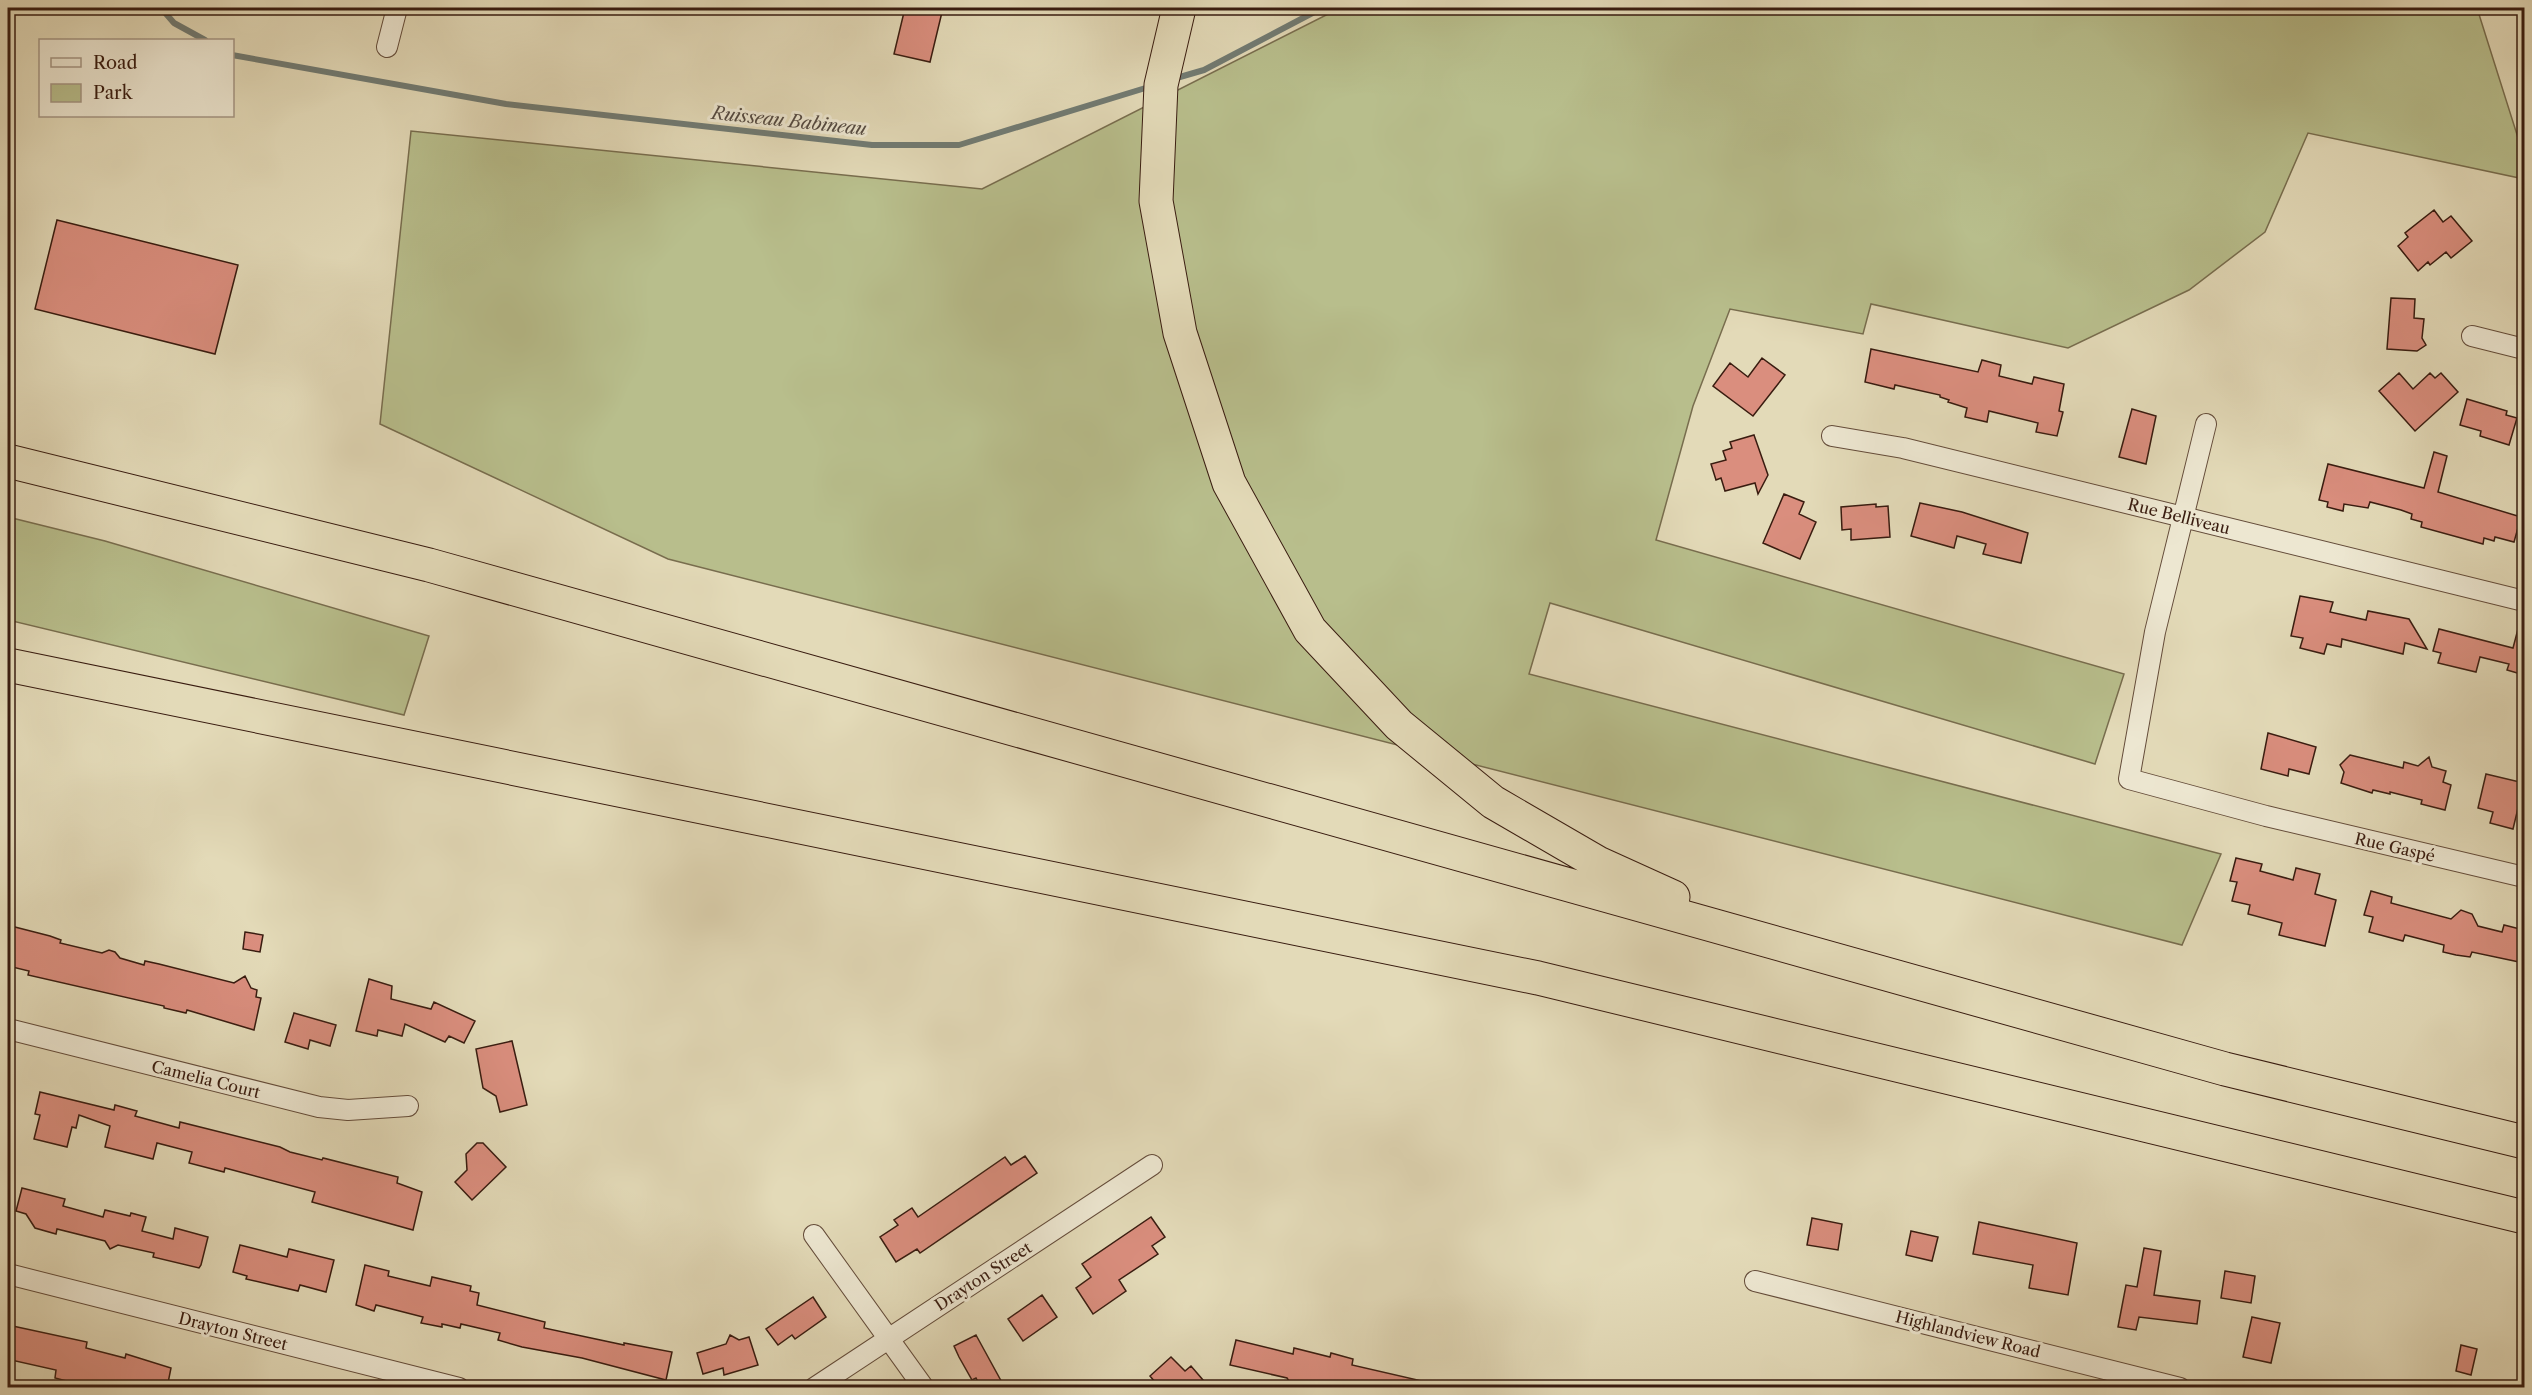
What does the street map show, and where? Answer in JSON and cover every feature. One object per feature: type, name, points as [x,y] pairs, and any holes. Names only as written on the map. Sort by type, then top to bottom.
[{"type":"highway","points":[[1179,8],[1161,85],[1156,201],[1180,333],[1229,483],[1310,630],[1399,725],[1493,802],[1598,862],[1770,941]]},
{"type":"highway","points":[[8,461],[429,565],[2225,1069],[2524,1142]]},
{"type":"highway","points":[[8,665],[1538,978],[2524,1217]]},
{"type":"street","points":[[387,47],[397,8]]},
{"type":"street","points":[[2472,336],[2524,349]]},
{"type":"street","points":[[2182,517],[2206,424]]},
{"type":"street","name":"Rue Belliveau","points":[[1832,436],[1903,448],[2524,601]]},
{"type":"street","name":"Rue Gaspé","points":[[2182,517],[2155,632],[2129,779],[2266,816],[2524,877]]},
{"type":"street","name":"Camelia Court","points":[[8,1029],[320,1107],[348,1110],[408,1106]]},
{"type":"street","name":"Drayton Street","points":[[814,1388],[1152,1165]]},
{"type":"street","points":[[814,1235],[924,1388]]},
{"type":"street","name":"Drayton Street","points":[[8,1274],[459,1388]]},
{"type":"street","name":"Highlandview Road","points":[[1755,1281],[2180,1388]]},
{"type":"green space","points":[[1340,8],[2477,8],[2519,141],[2524,140],[2524,179],[2308,133],[2265,232],[2189,290],[2068,348],[1871,304],[1863,334],[1730,309],[1693,406],[1656,540],[2124,674],[2095,764],[1550,603],[1529,674],[2221,854],[2182,945],[668,559],[380,424],[411,131],[982,189]]},
{"type":"green space","points":[[8,517],[105,541],[429,636],[404,715],[8,620]]},
{"type":"building","points":[[905,8],[943,8],[930,62],[894,54]]},
{"type":"building","points":[[2434,210],[2443,222],[2451,216],[2472,241],[2451,258],[2446,252],[2430,265],[2428,262],[2418,271],[2398,246],[2408,237],[2405,233]]},
{"type":"building","points":[[57,220],[238,265],[215,354],[35,309]]},
{"type":"building","points":[[2391,298],[2415,299],[2414,318],[2424,319],[2422,338],[2426,345],[2417,351],[2387,349]]},
{"type":"building","points":[[1871,349],[1978,372],[1982,360],[2001,365],[1999,376],[2032,384],[2034,377],[2064,384],[2059,411],[2063,412],[2057,436],[2036,432],[2038,423],[1989,411],[1987,422],[1965,417],[1967,408],[1948,402],[1949,400],[1940,395],[1895,385],[1894,389],[1865,382]]},
{"type":"building","points":[[1762,358],[1785,375],[1753,416],[1713,386],[1730,363],[1748,377]]},
{"type":"building","points":[[2399,373],[2413,389],[2430,373],[2435,378],[2441,373],[2458,392],[2415,431],[2379,391]]},
{"type":"building","points":[[2467,399],[2507,411],[2506,415],[2517,418],[2509,445],[2480,436],[2481,431],[2460,425]]},
{"type":"building","points":[[2132,409],[2156,416],[2146,464],[2119,457]]},
{"type":"building","points":[[1754,435],[1768,475],[1758,494],[1755,483],[1725,491],[1721,478],[1716,480],[1711,464],[1726,460],[1723,451],[1732,448],[1730,442]]},
{"type":"building","points":[[2434,452],[2447,456],[2438,492],[2521,517],[2514,542],[2495,537],[2494,541],[2484,538],[2483,544],[2421,527],[2422,522],[2411,519],[2412,514],[2370,502],[2368,508],[2344,504],[2343,511],[2327,507],[2328,502],[2319,500],[2328,464],[2424,488]]},
{"type":"building","points":[[1784,494],[1804,502],[1799,514],[1816,522],[1800,559],[1763,543]]},
{"type":"building","points":[[1920,503],[1962,512],[2028,533],[2021,563],[1983,554],[1986,544],[1957,536],[1954,548],[1911,536]]},
{"type":"building","points":[[1876,504],[1876,507],[1888,506],[1890,537],[1851,540],[1851,529],[1842,530],[1841,507]]},
{"type":"building","points":[[2300,596],[2333,602],[2330,612],[2366,620],[2368,611],[2409,619],[2427,649],[2405,643],[2403,654],[2342,639],[2341,647],[2327,644],[2324,654],[2300,648],[2303,638],[2291,636]]},
{"type":"building","points":[[2519,625],[2524,626],[2524,675],[2507,670],[2509,664],[2480,657],[2476,672],[2438,663],[2441,653],[2433,651],[2439,629],[2513,648]]},
{"type":"building","points":[[2268,733],[2316,747],[2309,774],[2289,769],[2288,776],[2261,769]]},
{"type":"building","points":[[2350,755],[2403,768],[2404,762],[2418,766],[2429,757],[2432,767],[2446,771],[2443,782],[2451,785],[2445,810],[2421,804],[2422,800],[2390,792],[2390,794],[2373,790],[2372,793],[2341,783],[2344,772],[2340,765]]},
{"type":"building","points":[[2486,774],[2524,783],[2513,829],[2490,823],[2493,812],[2478,808]]},
{"type":"building","points":[[2236,858],[2262,864],[2260,871],[2293,880],[2296,868],[2320,874],[2315,894],[2336,900],[2325,946],[2279,935],[2282,923],[2248,914],[2250,905],[2232,901],[2237,882],[2230,881]]},
{"type":"building","points":[[2371,891],[2392,897],[2391,903],[2451,919],[2461,910],[2472,914],[2478,926],[2502,932],[2504,925],[2524,930],[2524,963],[2472,952],[2470,957],[2456,955],[2443,952],[2444,945],[2405,935],[2403,941],[2369,932],[2373,917],[2364,915]]},
{"type":"building","points":[[11,926],[50,936],[61,940],[60,943],[102,953],[109,950],[115,952],[120,958],[144,965],[145,961],[234,983],[245,976],[251,988],[257,990],[256,997],[261,998],[254,1030],[187,1010],[186,1013],[28,975],[29,971],[8,966],[8,938]]},
{"type":"building","points":[[245,932],[263,935],[260,952],[243,949]]},
{"type":"building","points":[[369,979],[392,986],[391,999],[431,1009],[434,1002],[475,1021],[464,1043],[449,1036],[445,1042],[405,1024],[402,1036],[378,1030],[377,1036],[356,1031]]},
{"type":"building","points":[[294,1013],[336,1025],[330,1046],[310,1040],[308,1049],[285,1042]]},
{"type":"building","points":[[512,1041],[527,1105],[500,1112],[496,1096],[483,1088],[476,1049]]},
{"type":"building","points":[[40,1092],[114,1110],[115,1105],[137,1111],[135,1116],[179,1128],[180,1122],[280,1147],[290,1152],[398,1177],[397,1183],[422,1192],[413,1230],[312,1202],[315,1192],[225,1168],[224,1172],[189,1163],[192,1152],[157,1143],[153,1159],[105,1147],[110,1126],[79,1115],[76,1128],[72,1127],[67,1147],[34,1139],[40,1115],[35,1114]]},
{"type":"building","points":[[477,1143],[483,1143],[506,1167],[472,1200],[455,1182],[467,1170],[466,1154]]},
{"type":"building","points":[[1025,1156],[1037,1173],[920,1253],[917,1249],[896,1262],[880,1237],[898,1225],[894,1220],[912,1208],[918,1217],[1005,1157],[1011,1165]]},
{"type":"building","points":[[22,1188],[65,1199],[63,1206],[103,1217],[105,1210],[146,1217],[142,1231],[173,1239],[175,1228],[208,1237],[201,1265],[199,1268],[153,1257],[154,1253],[118,1245],[110,1249],[105,1241],[57,1229],[56,1234],[35,1228],[26,1214],[16,1211]]},
{"type":"building","points":[[1151,1217],[1165,1237],[1152,1246],[1158,1254],[1119,1280],[1126,1291],[1093,1314],[1076,1288],[1091,1277],[1082,1264]]},
{"type":"building","points":[[1812,1218],[1842,1224],[1838,1250],[1807,1245]]},
{"type":"building","points":[[1979,1222],[2077,1243],[2068,1295],[2029,1288],[2033,1265],[1973,1254]]},
{"type":"building","points":[[1911,1231],[1938,1237],[1932,1261],[1906,1255]]},
{"type":"building","points":[[240,1245],[287,1257],[289,1249],[334,1260],[326,1292],[300,1285],[298,1291],[246,1279],[247,1276],[233,1272]]},
{"type":"building","points":[[2144,1248],[2161,1251],[2154,1295],[2200,1301],[2197,1324],[2139,1317],[2136,1330],[2118,1327],[2126,1285],[2137,1287]]},
{"type":"building","points":[[365,1265],[389,1271],[388,1276],[430,1286],[432,1277],[471,1286],[470,1291],[479,1293],[477,1305],[545,1322],[544,1328],[624,1345],[624,1343],[672,1352],[666,1380],[582,1358],[522,1347],[498,1340],[500,1333],[461,1324],[460,1328],[421,1323],[423,1317],[376,1305],[374,1311],[356,1305]]},
{"type":"building","points":[[2225,1271],[2255,1276],[2251,1303],[2221,1298]]},
{"type":"building","points":[[1042,1295],[1057,1317],[1023,1341],[1008,1319]]},
{"type":"building","points":[[813,1297],[826,1317],[795,1339],[792,1335],[778,1345],[766,1329]]},
{"type":"building","points":[[2252,1317],[2280,1323],[2271,1363],[2243,1357]]},
{"type":"building","points":[[8,1325],[87,1342],[86,1348],[125,1358],[126,1354],[171,1368],[167,1388],[120,1388],[103,1383],[102,1388],[93,1388],[55,1378],[56,1370],[11,1360],[13,1350],[8,1348]]},
{"type":"building","points":[[730,1335],[739,1340],[749,1337],[758,1365],[724,1375],[723,1368],[703,1374],[697,1353],[726,1344]]},
{"type":"building","points":[[976,1335],[1005,1388],[981,1388],[976,1378],[972,1380],[959,1357],[954,1346]]},
{"type":"building","points":[[1236,1340],[1293,1354],[1294,1348],[1330,1357],[1331,1353],[1353,1359],[1352,1365],[1422,1381],[1421,1388],[1322,1388],[1289,1381],[1287,1378],[1230,1365]]},
{"type":"building","points":[[2461,1345],[2477,1349],[2471,1375],[2456,1371]]},
{"type":"building","points":[[1171,1357],[1185,1371],[1191,1366],[1203,1380],[1197,1385],[1200,1388],[1160,1388],[1150,1376]]},
{"type":"waterway","name":"Ruisseau Babineau","points":[[161,8],[174,23],[203,39]]},
{"type":"waterway","name":"Ruisseau Babineau","points":[[1173,79],[1204,70],[1322,8]]},
{"type":"waterway","name":"Ruisseau Babineau","points":[[234,55],[506,104],[872,145],[959,145],[1152,86]]}]
